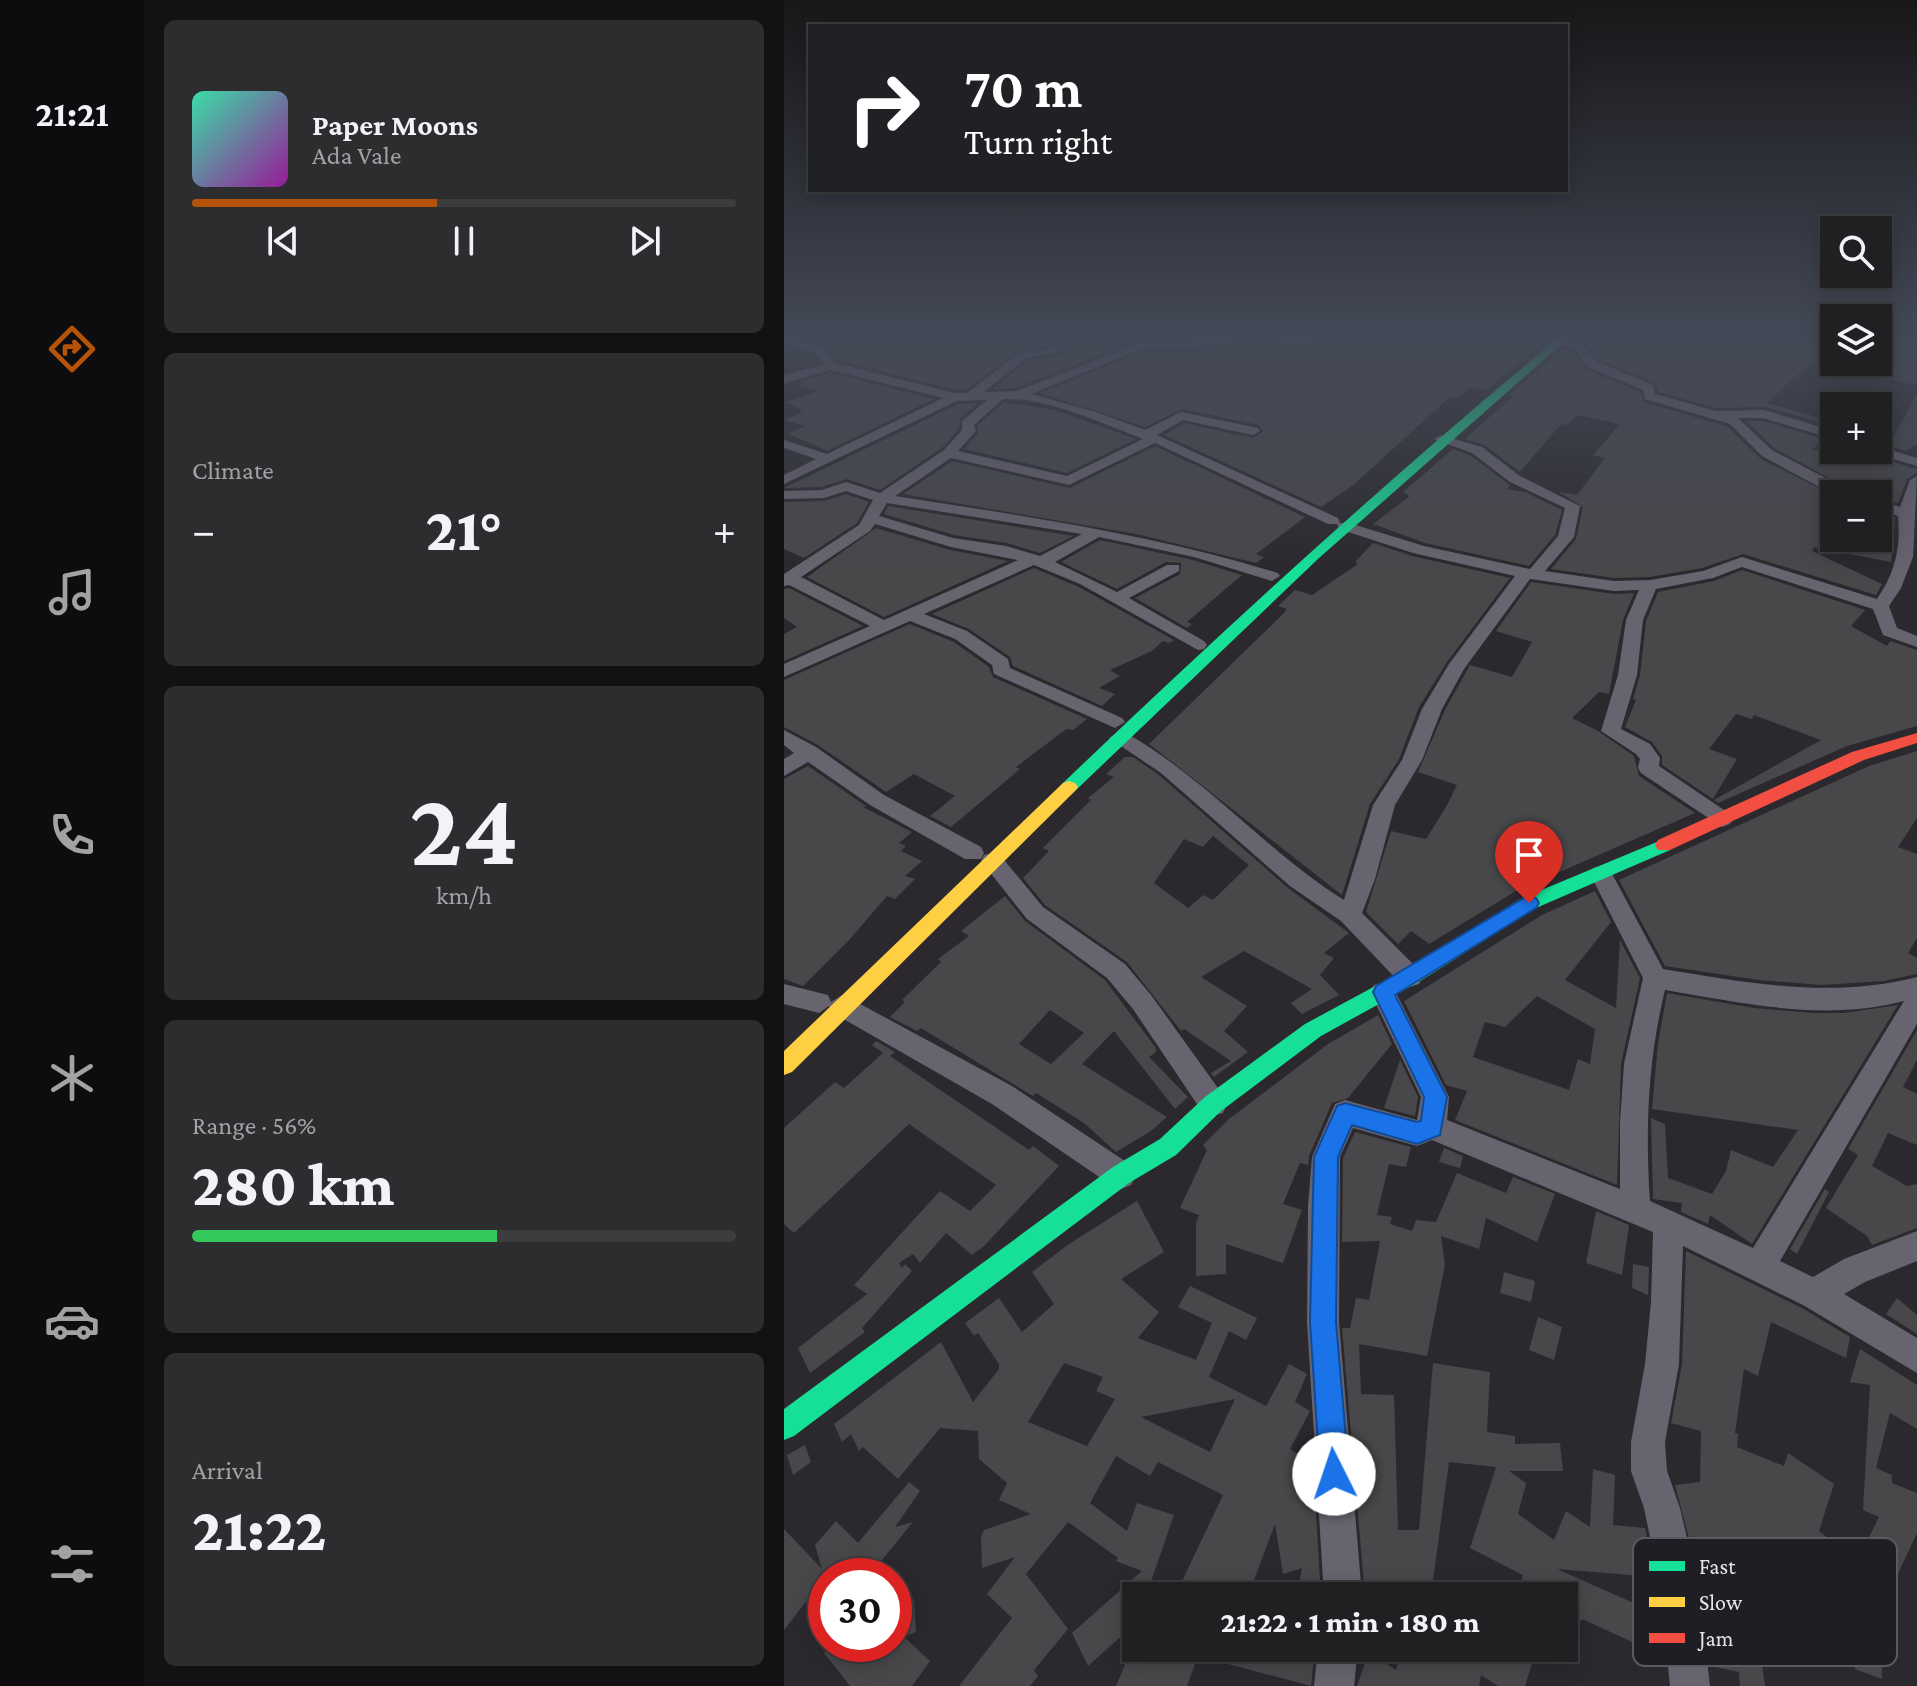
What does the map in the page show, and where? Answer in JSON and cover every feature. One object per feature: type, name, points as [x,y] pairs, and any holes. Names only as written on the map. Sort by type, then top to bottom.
[{"type":"street","points":[[784,480],[929,413]]},
{"type":"street","points":[[787,579],[865,528],[882,498],[949,453],[969,431],[967,424],[980,413]]},
{"type":"street","points":[[1084,413],[1151,436],[1263,491],[1338,523],[1419,550],[1529,574],[1614,586],[1650,585],[1707,575],[1742,562],[1881,606]]},
{"type":"street","points":[[784,1065],[823,1005],[981,851],[1117,730],[1338,523],[1464,413]]},
{"type":"street","points":[[981,851],[1117,730],[1198,645],[1272,576],[1469,413]]},
{"type":"street","points":[[1711,413],[1735,421],[1767,453],[1820,482]]},
{"type":"street","points":[[1716,414],[1764,414],[1820,431]]},
{"type":"street","points":[[949,453],[1069,481],[1181,416],[1253,431]]},
{"type":"street","points":[[1349,915],[1364,879],[1384,805],[1412,760],[1432,709],[1455,668],[1529,574],[1566,537],[1573,506],[1515,479],[1477,450],[1441,439]]},
{"type":"street","points":[[784,444],[830,459]]},
{"type":"street","points":[[1892,454],[1917,462]]},
{"type":"street","points":[[1881,606],[1893,588],[1905,557],[1917,480]]},
{"type":"street","points":[[784,495],[824,494],[846,486],[882,498],[1097,532],[1197,553],[1272,576]]},
{"type":"street","points":[[1892,509],[1911,516]]},
{"type":"street","points":[[870,518],[951,542],[1038,561],[1117,598],[1198,645]]},
{"type":"street","points":[[784,671],[908,614],[1038,561],[1097,532]]},
{"type":"street","points":[[1117,598],[1173,568]]},
{"type":"street","points":[[787,579],[883,626]]},
{"type":"street","points":[[1650,585],[1637,606],[1632,623],[1630,658],[1611,731],[1643,749],[1650,758],[1648,768],[1722,819]]},
{"type":"street","points":[[1881,606],[1889,631],[1917,642]]},
{"type":"street","points":[[908,614],[961,635],[1002,663],[1000,670],[1117,730],[1154,756],[1298,880],[1349,915],[1410,977]]},
{"type":"street","points":[[784,736],[877,800],[981,851],[1035,913],[1116,971],[1142,1002],[1213,1104]]},
{"type":"street","points":[[784,1426],[1121,1175],[1168,1147],[1213,1104],[1313,1030],[1410,977],[1529,903],[1601,874],[1858,756],[1917,738]]},
{"type":"street","points":[[784,769],[809,752]]},
{"type":"street","points":[[1601,874],[1655,978],[1637,1046],[1632,1158],[1636,1210]]},
{"type":"street","points":[[1655,978],[1831,1003],[1899,993],[1917,987]]},
{"type":"street","points":[[1383,992],[1435,1097],[1432,1127]]},
{"type":"street","points":[[784,994],[823,1005],[1002,1095],[1121,1175]]},
{"type":"street","points":[[1759,1267],[1917,1001]]},
{"type":"street","points":[[1342,1582],[1323,1322],[1326,1157],[1345,1113],[1417,1133],[1432,1127],[1668,1223],[1814,1294],[1917,1357]]},
{"type":"street","points":[[1668,1223],[1662,1364],[1648,1442],[1649,1471],[1669,1538]]},
{"type":"street","points":[[1814,1294],[1855,1270],[1917,1246]]},
{"type":"street","points":[[1334,1686],[1337,1662]]},
{"type":"street","points":[[1688,1666],[1690,1686]]},
{"type":"building","points":[[800,413],[906,413],[827,451],[789,434],[805,426],[785,420]]},
{"type":"building","points":[[940,413],[967,413],[960,419],[959,429],[942,448],[880,490],[847,479],[821,487],[784,488]]},
{"type":"building","points":[[992,413],[1062,413],[1136,439],[1067,473],[964,449],[978,433],[977,426]]},
{"type":"building","points":[[1101,413],[1174,413],[1145,427]]},
{"type":"building","points":[[1200,413],[1433,413],[1352,486],[1321,507],[1164,435],[1184,423],[1252,438],[1263,432],[1259,425]]},
{"type":"building","points":[[1494,413],[1680,413],[1728,427],[1761,459],[1820,489],[1820,548],[1814,547],[1812,551],[1882,584],[1876,595],[1743,554],[1702,568],[1650,577],[1614,578],[1551,569],[1576,539],[1583,507],[1559,492],[1577,495],[1605,458],[1593,455],[1620,424],[1578,415],[1567,425],[1561,424],[1520,472],[1484,445],[1465,439]]},
{"type":"building","points":[[1786,413],[1820,418],[1820,422]]},
{"type":"building","points":[[1907,413],[1917,413],[1917,444],[1906,451],[1892,447],[1892,438]]},
{"type":"building","points":[[1746,421],[1763,421],[1820,438],[1820,443],[1812,450],[1820,450],[1820,464],[1892,462],[1917,469],[1917,473],[1907,479],[1898,503],[1892,501],[1892,480],[1833,480],[1774,448]]},
{"type":"building","points":[[1155,446],[1305,517],[1256,554],[1264,557],[1256,563],[1136,534],[903,494],[952,461],[1070,488]]},
{"type":"building","points":[[1453,449],[1471,456],[1510,485],[1507,489],[1525,492],[1562,510],[1555,535],[1529,566],[1425,543],[1373,524],[1410,496],[1403,492]]},
{"type":"building","points":[[846,494],[869,502],[857,523],[804,558],[784,549],[784,502],[824,501]]},
{"type":"building","points":[[888,506],[1073,536],[1040,553],[1007,543],[954,535],[884,514]]},
{"type":"building","points":[[1892,517],[1895,518],[1892,551]]},
{"type":"building","points":[[876,528],[950,550],[1008,561],[884,617],[807,577]]},
{"type":"building","points":[[1100,540],[1193,560],[1242,575],[1187,622],[1192,624],[1187,628],[1135,598],[1180,574],[1181,563],[1166,562],[1117,589],[1061,562]]},
{"type":"building","points":[[1373,543],[1412,556],[1510,578],[1447,662],[1419,707],[1399,759],[1370,804],[1342,895],[1149,744],[1281,616],[1287,609],[1278,606],[1295,590],[1312,595],[1358,564],[1355,562]]},
{"type":"building","points":[[1840,552],[1892,552],[1891,562]]},
{"type":"building","points":[[1034,568],[1079,587],[1174,640],[1170,643],[1163,641],[1152,651],[1110,670],[1120,676],[1099,688],[1115,694],[1102,706],[1013,666],[1010,657],[969,629],[932,614]]},
{"type":"building","points":[[1742,570],[1865,610],[1851,626],[1887,646],[1890,641],[1917,650],[1917,726],[1847,746],[1718,803],[1714,800],[1821,740],[1754,715],[1752,719],[1736,714],[1709,749],[1737,759],[1713,799],[1662,765],[1662,756],[1652,742],[1625,727],[1636,700],[1633,699],[1640,675],[1646,621],[1658,592],[1714,581]]},
{"type":"building","points":[[1531,582],[1614,594],[1634,593],[1623,620],[1609,694],[1599,692],[1572,718],[1598,731],[1634,756],[1639,776],[1695,813],[1516,891],[1429,944],[1411,931],[1398,944],[1366,912],[1391,831],[1426,839],[1446,807],[1457,785],[1418,772],[1445,710],[1470,665],[1512,677],[1532,642],[1496,631]]},
{"type":"building","points":[[789,588],[863,626],[784,661],[784,634],[797,627],[784,618],[784,589]]},
{"type":"building","points":[[910,624],[954,642],[989,667],[993,677],[1087,719],[1073,730],[1067,729],[1061,733],[1016,767],[1020,769],[951,827],[930,816],[955,796],[914,774],[886,792],[818,745],[784,727],[784,680]]},
{"type":"building","points":[[1917,751],[1917,818],[1898,847],[1917,854],[1917,938],[1908,953],[1917,958],[1917,974],[1884,981],[1822,985],[1759,980],[1665,966],[1619,880],[1869,766]]},
{"type":"building","points":[[1125,757],[1133,757],[1159,775],[1288,888],[1349,933],[1324,953],[1334,958],[1320,975],[1339,995],[1302,1014],[1291,1003],[1312,989],[1244,951],[1201,977],[1247,1006],[1224,1031],[1248,1052],[1214,1077],[1211,1073],[1231,1061],[1184,1029],[1181,1031],[1127,962],[1045,905],[1023,878],[1049,851],[1043,848],[1091,800],[1088,798],[1114,777],[1106,774]],"holes":[[[1213,836],[1249,865],[1213,900],[1203,895],[1188,908],[1154,883],[1184,839],[1203,847]]]},
{"type":"building","points":[[808,766],[866,806],[863,807],[912,832],[899,843],[906,846],[901,851],[922,861],[905,876],[915,879],[895,899],[887,896],[803,986],[784,979],[784,779]]},
{"type":"building","points":[[1595,891],[1611,922],[1565,980],[1616,1008],[1620,940],[1640,978],[1621,1064],[1617,1185],[1455,1120],[1467,1091],[1446,1085],[1404,1001],[1542,915]],"holes":[[[1537,996],[1595,1029],[1590,1064],[1578,1059],[1569,1090],[1473,1057],[1485,1022],[1505,1027]]]},
{"type":"building","points":[[1005,896],[1025,921],[1105,980],[1156,1048],[1156,1052],[1149,1057],[1188,1097],[1175,1109],[1114,1031],[1082,1064],[1167,1117],[1151,1131],[1116,1152],[1084,1123],[1036,1093],[1033,1096],[921,1028],[917,1031],[890,1017],[905,1002],[902,1000],[941,962],[938,959],[969,936],[961,931]],"holes":[[[1050,1010],[1084,1033],[1051,1064],[1019,1044]]]},
{"type":"building","points":[[1667,993],[1754,1008],[1814,1013],[1844,1013],[1898,1005],[1752,1244],[1710,1215],[1708,1224],[1681,1212],[1682,1203],[1653,1199],[1651,1118],[1665,1124],[1668,1178],[1712,1194],[1726,1171],[1731,1150],[1773,1167],[1798,1130],[1652,1109],[1658,1043]]},
{"type":"building","points":[[1378,1015],[1392,1044],[1348,1098],[1332,1103],[1308,1165],[1300,1163],[1283,1204],[1302,1210],[1283,1263],[1226,1244],[1226,1274],[1196,1276],[1196,1223],[1199,1215],[1180,1208],[1207,1150],[1203,1145],[1229,1119],[1328,1044]]},
{"type":"building","points":[[1917,1030],[1917,1060],[1903,1087],[1917,1094],[1917,1145],[1888,1133],[1872,1166],[1907,1186],[1917,1184],[1917,1228],[1872,1245],[1867,1236],[1826,1208],[1858,1155],[1848,1149]]},
{"type":"building","points":[[876,1041],[895,1052],[890,1056],[1029,1150],[1033,1146],[1059,1166],[972,1255],[946,1233],[920,1263],[913,1254],[899,1263],[902,1268],[905,1264],[912,1271],[862,1328],[865,1332],[810,1373],[798,1348],[867,1294],[854,1285],[940,1191],[970,1211],[996,1185],[909,1124],[794,1233],[784,1224],[784,1128],[835,1082],[844,1088],[883,1053],[872,1045]]},
{"type":"building","points":[[1400,1060],[1418,1097],[1415,1116],[1384,1108]]},
{"type":"building","points":[[1355,1132],[1411,1147],[1406,1167],[1389,1164],[1377,1215],[1392,1217],[1390,1224],[1412,1231],[1416,1220],[1436,1222],[1457,1173],[1506,1193],[1513,1177],[1555,1194],[1537,1242],[1486,1218],[1479,1249],[1441,1236],[1445,1265],[1427,1356],[1359,1344],[1361,1394],[1394,1395],[1398,1530],[1419,1530],[1433,1363],[1490,1372],[1487,1432],[1515,1436],[1515,1444],[1560,1443],[1563,1471],[1509,1471],[1526,1483],[1518,1514],[1554,1540],[1566,1511],[1590,1527],[1593,1469],[1615,1475],[1613,1525],[1645,1528],[1647,1538],[1633,1538],[1633,1575],[1557,1569],[1633,1603],[1633,1642],[1578,1619],[1578,1582],[1521,1582],[1523,1575],[1470,1548],[1496,1467],[1449,1462],[1433,1582],[1364,1582],[1342,1328],[1350,1328],[1356,1298],[1369,1300],[1380,1241],[1342,1242],[1343,1158]]},
{"type":"building","points":[[1444,1148],[1463,1156],[1460,1168],[1439,1162]]},
{"type":"building","points":[[1825,1189],[1829,1192],[1797,1254],[1790,1249]]},
{"type":"building","points":[[1137,1201],[1164,1252],[1121,1279],[1159,1312],[1138,1338],[1196,1360],[1212,1323],[1178,1307],[1190,1286],[1257,1318],[1246,1340],[1229,1331],[1209,1377],[1266,1406],[1289,1364],[1307,1374],[1295,1402],[1310,1411],[1290,1449],[1313,1464],[1320,1582],[1300,1582],[1302,1568],[1283,1574],[1275,1524],[1253,1582],[1182,1582],[1223,1495],[1158,1462],[1150,1476],[1116,1456],[1090,1503],[1127,1531],[1137,1503],[1174,1515],[1151,1582],[1130,1582],[1142,1571],[1116,1561],[1118,1558],[1068,1522],[1026,1574],[1068,1629],[1034,1670],[1038,1676],[1030,1686],[959,1686],[1012,1618],[987,1594],[1015,1557],[982,1568],[981,1537],[984,1530],[1031,1514],[999,1500],[1007,1483],[979,1459],[978,1431],[940,1428],[898,1479],[863,1447],[859,1451],[851,1434],[842,1442],[834,1424],[941,1342],[973,1402],[999,1369],[999,1364],[978,1333],[974,1336],[965,1323],[999,1298],[1022,1332],[1054,1304],[1032,1272],[1069,1244]],"holes":[[[1064,1363],[1103,1377],[1096,1391],[1115,1399],[1087,1446],[1028,1422]],[[1235,1399],[1210,1452],[1141,1417]]]},
{"type":"building","points":[[1596,1211],[1629,1225],[1622,1275],[1586,1263]]},
{"type":"building","points":[[1686,1251],[1802,1308],[1850,1337],[1846,1358],[1771,1322],[1758,1376],[1744,1369],[1735,1433],[1738,1434],[1737,1447],[1784,1466],[1788,1453],[1834,1484],[1819,1531],[1828,1538],[1689,1538],[1675,1485],[1700,1482],[1701,1431],[1671,1423],[1682,1364]]},
{"type":"building","points":[[1633,1264],[1649,1267],[1648,1295],[1632,1288]]},
{"type":"building","points":[[1504,1272],[1535,1281],[1531,1302],[1500,1293]]},
{"type":"building","points":[[1897,1298],[1917,1315],[1917,1334],[1886,1314]]},
{"type":"building","points":[[1538,1317],[1562,1327],[1554,1360],[1529,1350]]},
{"type":"building","points":[[1860,1349],[1917,1385],[1917,1429],[1890,1413],[1876,1468],[1892,1475],[1892,1483],[1917,1493],[1917,1533],[1897,1576],[1897,1538],[1868,1538],[1879,1517],[1863,1510],[1870,1385],[1850,1382]]},
{"type":"building","points":[[805,1445],[811,1462],[793,1475],[787,1455]]},
{"type":"building","points":[[909,1482],[920,1491],[895,1527],[913,1522],[884,1558],[819,1558],[815,1545],[836,1521],[858,1543]]},
{"type":"building","points":[[784,1529],[812,1558],[808,1558],[808,1599],[784,1630]]},
{"type":"building","points":[[1122,1589],[1122,1636],[1088,1666],[1072,1633]]},
{"type":"building","points":[[912,1598],[914,1600],[916,1632],[912,1634]]},
{"type":"building","points":[[912,1644],[930,1661],[912,1686],[850,1686],[831,1662],[912,1662]]},
{"type":"building","points":[[1126,1662],[1196,1662],[1187,1686],[1116,1686]]},
{"type":"building","points":[[1221,1662],[1314,1662],[1311,1686]]},
{"type":"building","points":[[1365,1662],[1384,1662],[1396,1670],[1399,1662],[1533,1662],[1525,1686],[1498,1686],[1481,1675],[1479,1686],[1357,1686]]},
{"type":"building","points":[[1711,1666],[1762,1666],[1765,1686],[1740,1686],[1739,1672]]},
{"type":"building","points":[[1855,1666],[1882,1666],[1882,1679],[1855,1669]]},
{"type":"traffic: fast","points":[[1069,787],[1314,555],[1476,413]]},
{"type":"traffic: fast","points":[[784,1426],[1121,1175],[1168,1147],[1213,1104],[1313,1030],[1410,977],[1529,903],[1664,845]]},
{"type":"traffic: slow","points":[[784,1065],[1069,787]]},
{"type":"traffic: jam","points":[[1664,845],[1858,756],[1917,738]]},
{"type":"route","points":[[1334,1474],[1323,1322],[1326,1157],[1345,1113],[1417,1133],[1432,1127],[1435,1097],[1383,992],[1529,903]]}]
